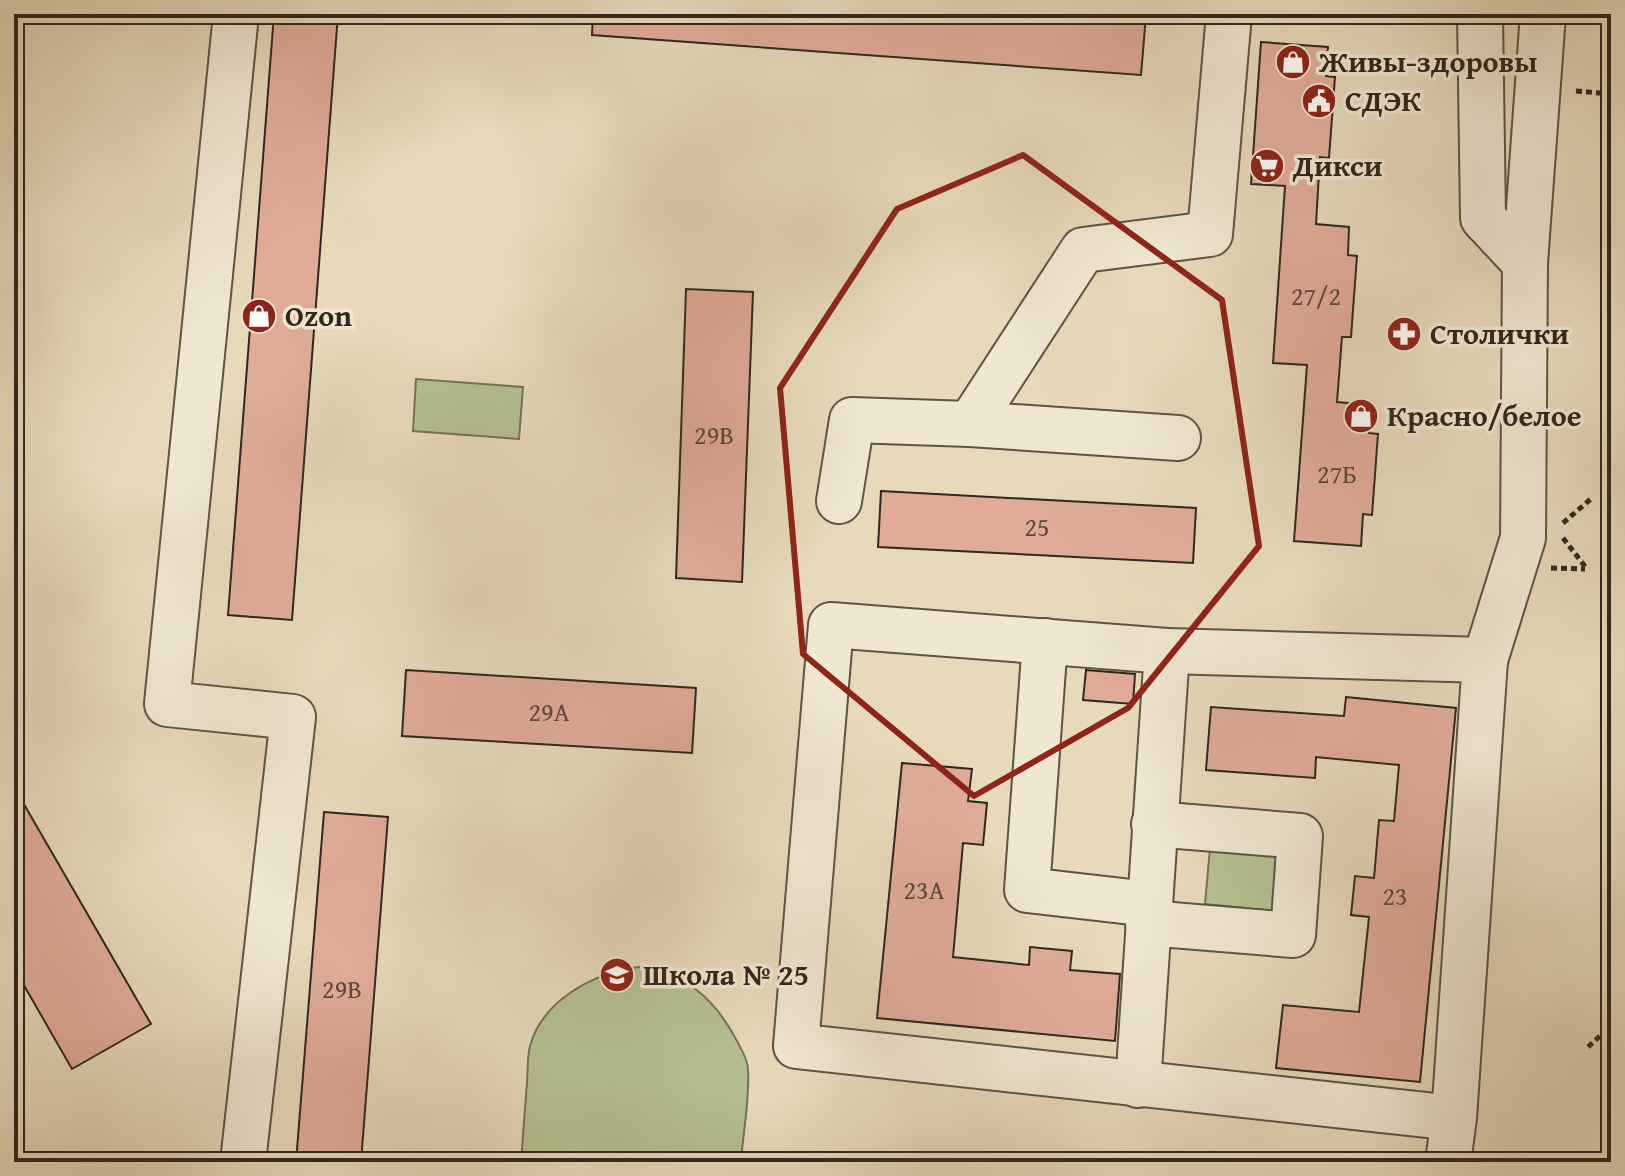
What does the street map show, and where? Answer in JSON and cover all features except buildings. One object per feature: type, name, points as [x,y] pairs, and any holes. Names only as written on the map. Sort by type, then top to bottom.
[{"type":"lane","points":[[236,14],[167,704],[293,717],[243,1162]]},
{"type":"lane","points":[[970,424],[1083,250],[1210,234],[1229,14]]},
{"type":"lane","points":[[1480,14],[1483,218],[1525,263]]},
{"type":"lane","points":[[1448,1162],[1454,1118],[1485,660],[1523,538],[1525,263],[1543,14]]},
{"type":"lane","points":[[839,501],[852,420],[970,424],[1178,438]]},
{"type":"lane","points":[[1454,1118],[796,1046],[831,625],[1167,651],[1485,660]]},
{"type":"lane","points":[[1045,641],[1027,890],[1148,914],[1293,935],[1300,836],[1154,824]]},
{"type":"lane","points":[[1138,1085],[1167,651]]},
{"type":"path","points":[[1588,1047],[1611,1026]]},
{"type":"highlighted area","points":[[1023,155],[1222,300],[1259,546],[1128,708],[974,796],[803,654],[780,388],[897,209]]},
{"type":"green space","points":[[416,379],[523,387],[519,439],[413,431]]},
{"type":"green space","points":[[1210,848],[1280,855],[1275,911],[1205,904]]},
{"type":"green space","points":[[638,967],[671,975],[697,990],[719,1013],[746,1058],[747,1104],[741,1162],[521,1162],[528,1055],[537,1029],[546,1015],[573,991],[605,975]]},
{"type":"place","name":"Живы-здоровы","points":[[1293,62]]},
{"type":"place","name":"СДЭК","points":[[1319,101]]},
{"type":"place","name":"Дикси","points":[[1267,166]]},
{"type":"place","name":"Ozon","points":[[259,316]]},
{"type":"place","name":"Столички","points":[[1404,334]]},
{"type":"place","name":"Красно/белое","points":[[1361,416]]},
{"type":"place","name":"Школа № 25","points":[[617,975]]}]
